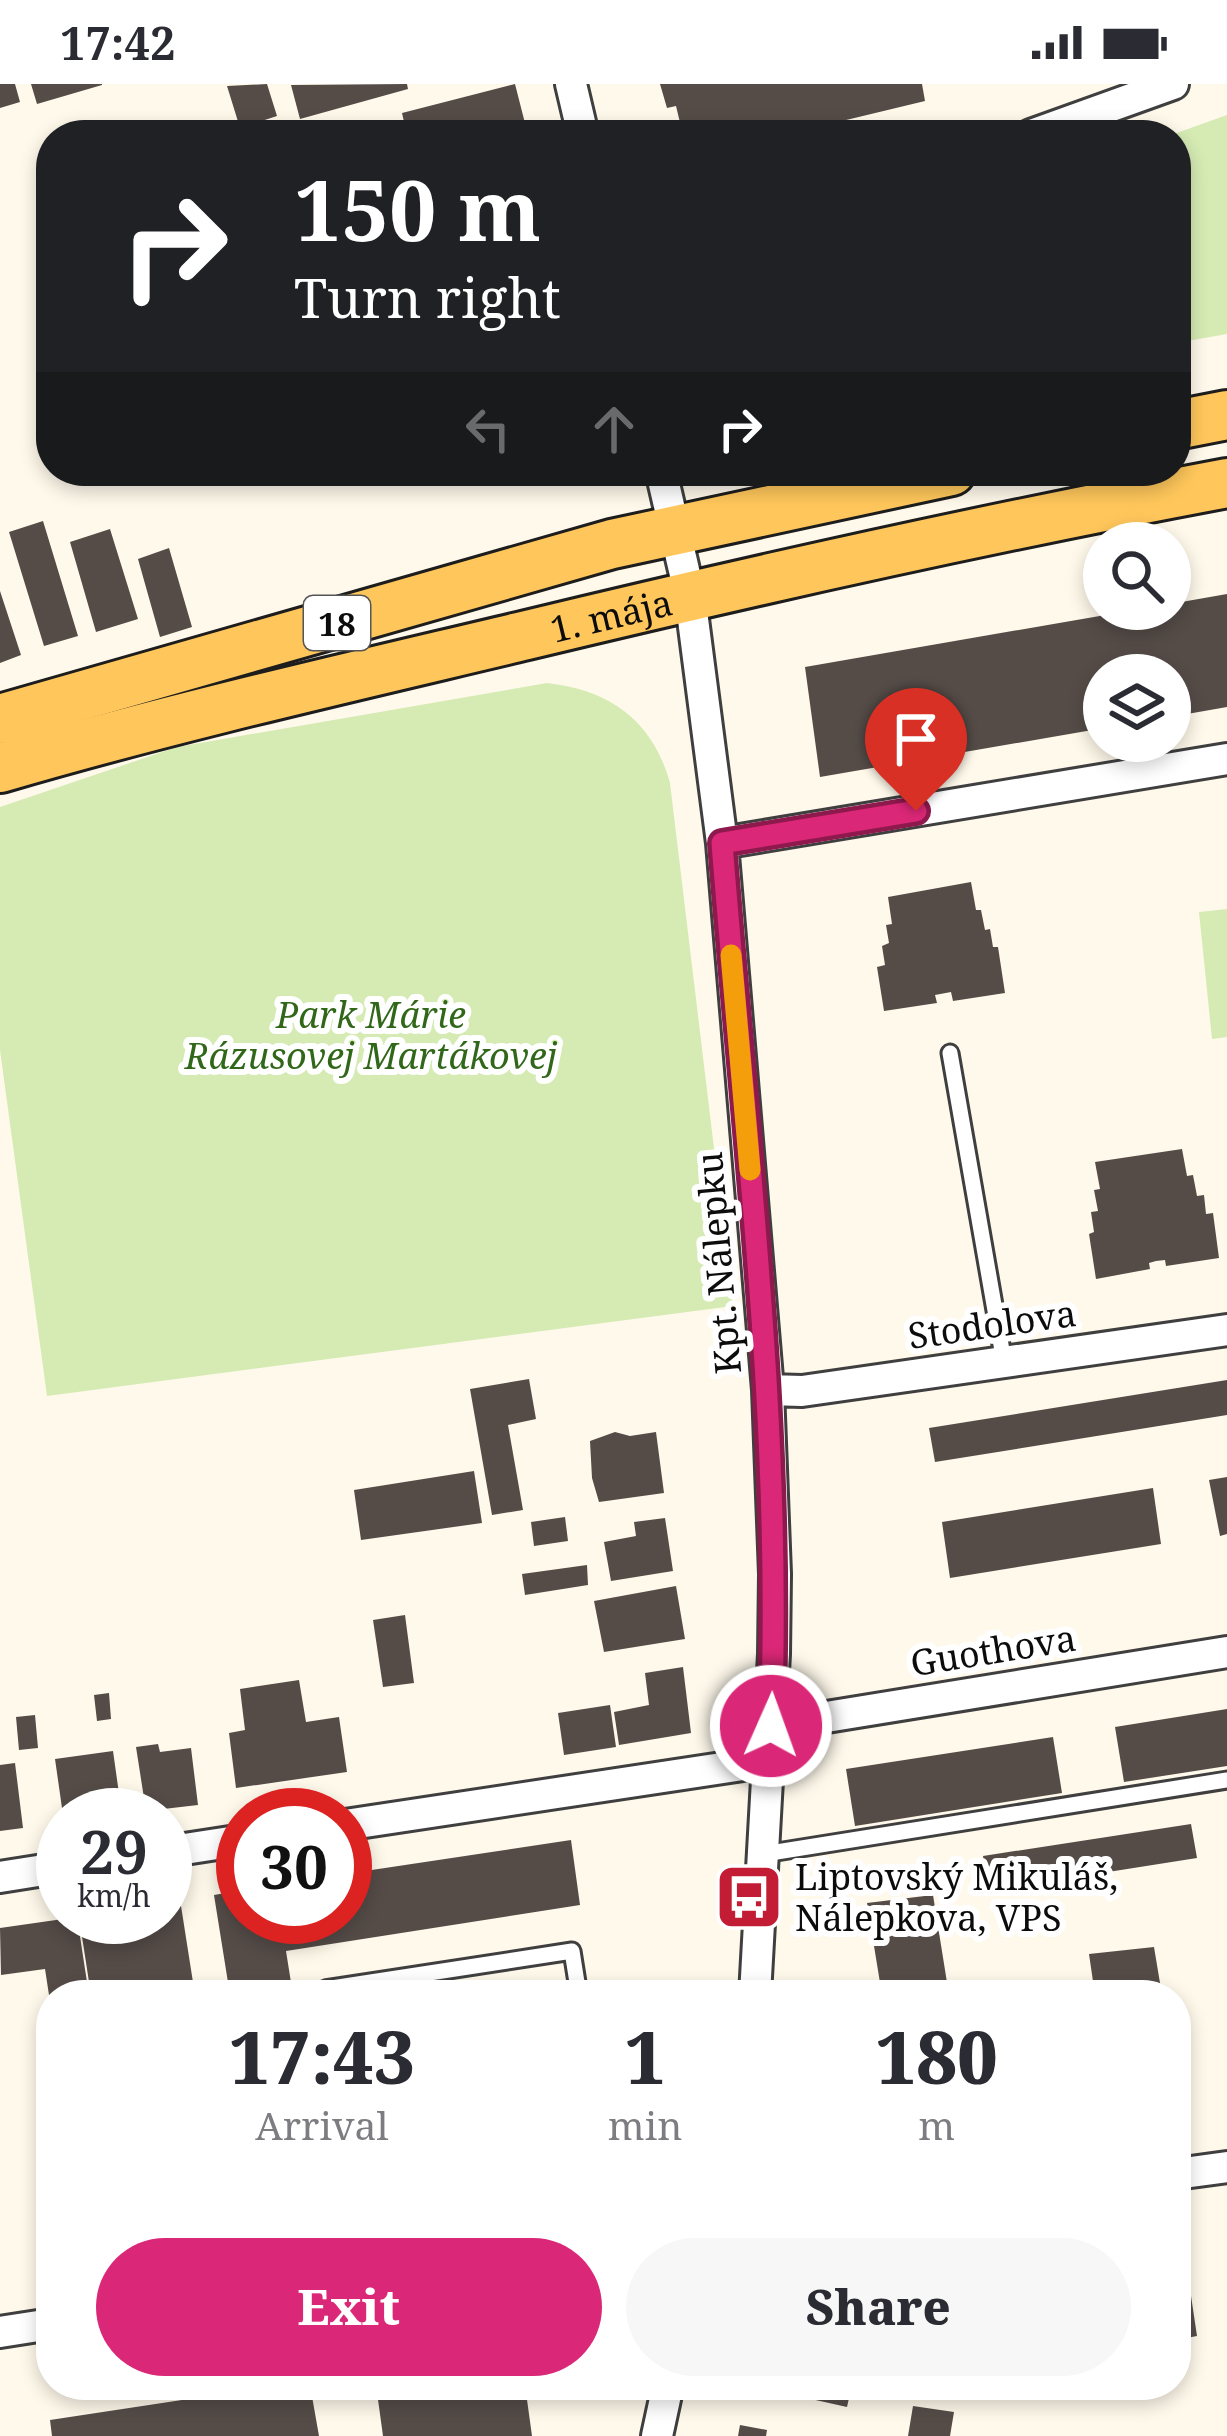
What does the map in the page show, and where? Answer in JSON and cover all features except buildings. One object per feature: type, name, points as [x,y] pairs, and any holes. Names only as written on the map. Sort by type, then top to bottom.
[{"type":"main road","points":[[1191,422],[1227,415]]},
{"type":"main road","name":"1. mája","points":[[0,769],[156,723],[835,562],[1227,483]]},
{"type":"main road","name":"1. mája","points":[[0,719],[674,529],[879,486]]},
{"type":"street","points":[[571,84],[579,120]]},
{"type":"street","points":[[1073,120],[1173,84]]},
{"type":"street","name":"Kpt. Nálepku","points":[[665,486],[690,596],[722,843],[768,1390],[776,1574],[755,1980]]},
{"type":"street","points":[[722,843],[1227,759]]},
{"type":"street","name":"Stodolova","points":[[768,1390],[802,1391],[1227,1330]]},
{"type":"street","name":"Guothova","points":[[771,1726],[1227,1652]]},
{"type":"street","points":[[372,1821],[769,1761]]},
{"type":"street","points":[[0,1877],[36,1872]]},
{"type":"street","points":[[1191,2172],[1227,2167]]},
{"type":"street","points":[[0,2332],[36,2326]]},
{"type":"street","points":[[657,2436],[665,2400]]},
{"type":"lane","points":[[950,1054],[1004,1363]]},
{"type":"lane","points":[[764,1855],[1227,1780]]},
{"type":"lane","points":[[384,1980],[572,1951],[577,1980]]},
{"type":"green space","points":[[1227,115],[1227,334],[1191,340],[1191,128]]},
{"type":"green space","name":"Park Márie Rázusovej Martákovej","points":[[547,683],[590,693],[626,712],[652,742],[670,783],[733,1306],[47,1396],[0,1050],[0,807],[177,747]]},
{"type":"green space","points":[[1227,909],[1227,1037],[1212,1039],[1199,912]]},
{"type":"slow traffic","points":[[731,955],[750,1170]]},
{"type":"place","name":"Liptovský Mikuláš, Nálepkova, VPS","points":[[749,1897]]},
{"type":"route","points":[[771,1726],[776,1574],[768,1390],[722,843],[916,811]]}]
